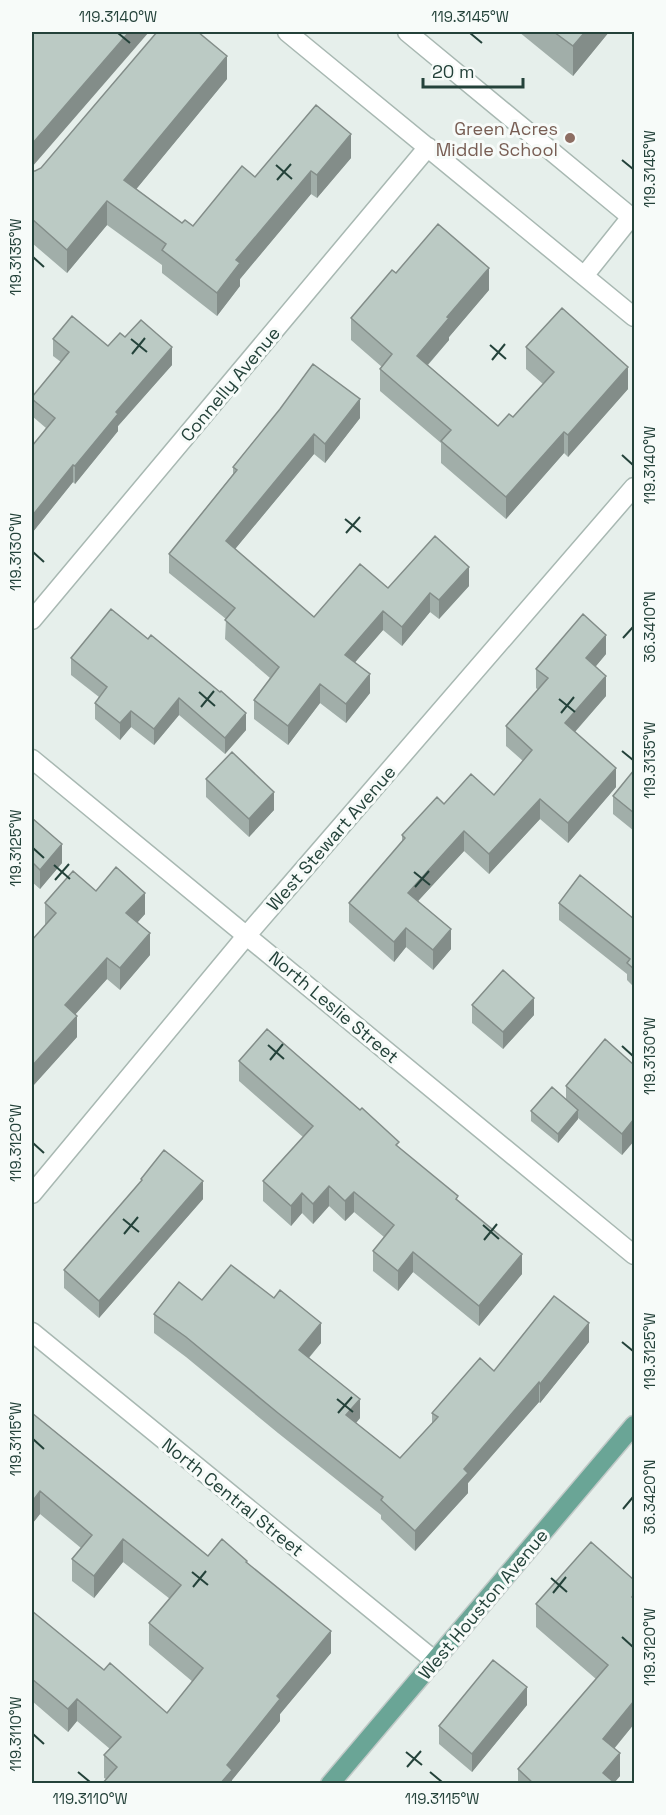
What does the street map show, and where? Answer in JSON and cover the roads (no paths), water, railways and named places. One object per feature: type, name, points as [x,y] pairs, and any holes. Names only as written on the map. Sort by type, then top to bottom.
[{"type":"main road","name":"West Houston Avenue","points":[[330,1784],[634,1425]]},
{"type":"street","points":[[287,32],[634,317]]},
{"type":"street","points":[[407,32],[631,217],[584,276]]},
{"type":"street","name":"Connelly Avenue","points":[[32,620],[428,147]]},
{"type":"street","name":"West Stewart Avenue","points":[[32,1194],[247,935],[634,487]]},
{"type":"street","name":"North Leslie Street","points":[[32,759],[634,1255]]},
{"type":"street","name":"North Central Street","points":[[32,1332],[435,1661]]},
{"type":"place","name":"Green Acres Middle School","points":[[570,138]]}]
